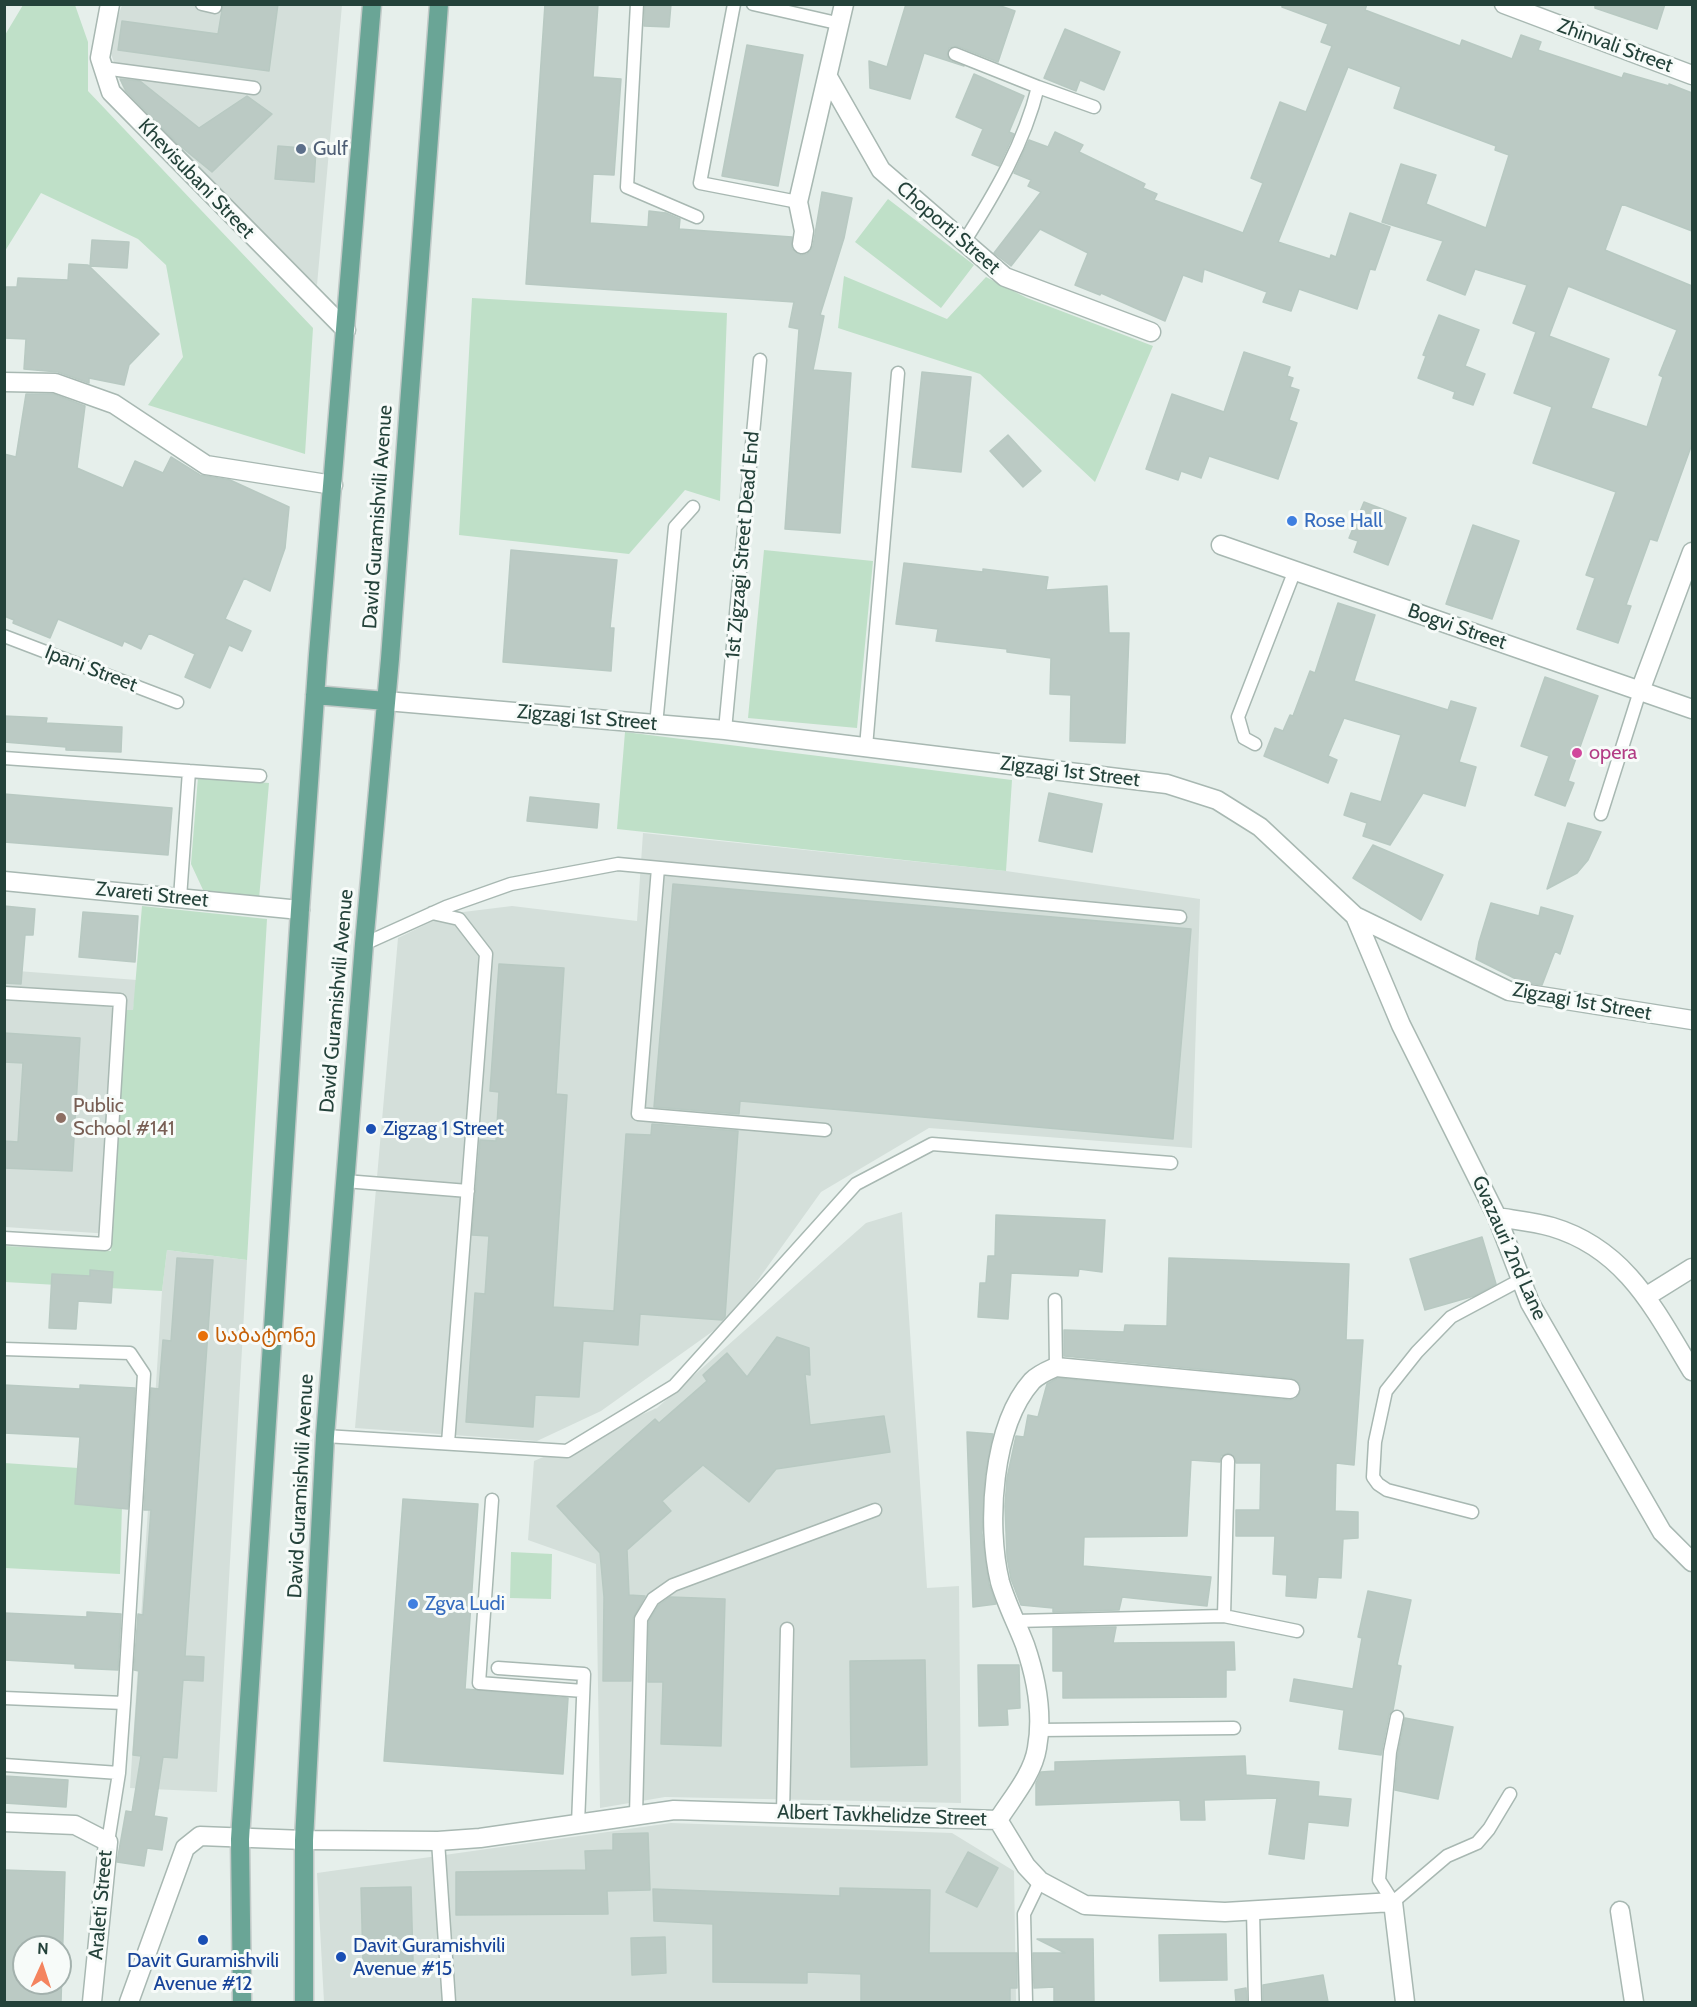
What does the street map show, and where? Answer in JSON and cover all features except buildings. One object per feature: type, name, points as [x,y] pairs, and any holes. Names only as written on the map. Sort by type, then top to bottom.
[{"type":"main road","name":"David Guramishvili Avenue","points":[[242,2002],[240,1839],[300,910],[315,695],[372,4]]},
{"type":"main road","name":"David Guramishvili Avenue","points":[[304,2002],[304,1840],[325,1436],[364,944],[386,701],[439,4]]},
{"type":"main road","points":[[315,695],[386,701]]},
{"type":"street","name":"Khevisubani Street","points":[[110,4],[100,58],[111,92],[346,330]]},
{"type":"street","points":[[802,244],[804,231],[798,202],[844,4]]},
{"type":"street","name":"Zhinvali Street","points":[[1504,4],[1692,75]]},
{"type":"street","name":"Choporti Street","points":[[828,77],[881,170],[1005,277],[1150,332]]},
{"type":"street","points":[[4,382],[55,383],[114,404],[206,465],[333,485]]},
{"type":"street","name":"Bogvi Street","points":[[1221,545],[1692,709]]},
{"type":"street","points":[[1640,691],[1691,562]]},
{"type":"street","name":"Zigzagi 1st Street","points":[[386,701],[725,730],[1167,784],[1216,800],[1260,827],[1355,916],[1509,991],[1692,1020]]},
{"type":"street","name":"Zvareti Street","points":[[4,881],[300,910]]},
{"type":"street","name":"Gvazauri 2nd Lane","points":[[1355,916],[1401,1025],[1497,1217],[1530,1303],[1662,1532],[1692,1562]]},
{"type":"street","points":[[1497,1217],[1551,1227],[1591,1243],[1627,1273],[1647,1296],[1692,1371]]},
{"type":"street","points":[[1647,1296],[1692,1268]]},
{"type":"street","points":[[998,1820],[1029,1771],[1037,1749],[1039,1700],[1026,1648],[1000,1583],[994,1548],[995,1472],[1009,1419],[1032,1382],[1040,1374],[1056,1367],[1290,1389]]},
{"type":"street","name":"Albert Tavkhelidze Street","points":[[129,2002],[185,1848],[200,1836],[240,1839],[438,1841],[480,1838],[674,1810],[998,1820],[1026,1866],[1040,1881],[1085,1905],[1226,1912],[1393,1902]]},
{"type":"street","name":"Araleti Street","points":[[4,1822],[75,1825],[108,1842],[92,2002]]},
{"type":"street","points":[[1393,1902],[1405,2002]]},
{"type":"street","points":[[1620,1911],[1634,2002]]},
{"type":"lane","points":[[202,4],[215,7]]},
{"type":"lane","points":[[637,4],[627,187],[698,217]]},
{"type":"lane","points":[[734,4],[700,183],[798,202]]},
{"type":"lane","points":[[753,4],[841,24]]},
{"type":"lane","points":[[955,54],[1094,107]]},
{"type":"lane","points":[[103,68],[254,88]]},
{"type":"lane","points":[[964,242],[991,200],[1020,144],[1038,87]]},
{"type":"lane","name":"1st Zigzagi Street Dead End","points":[[725,730],[760,360]]},
{"type":"lane","points":[[866,747],[898,373]]},
{"type":"lane","points":[[656,725],[675,527],[693,507]]},
{"type":"lane","points":[[1254,744],[1244,738],[1238,717],[1295,570]]},
{"type":"lane","name":"Ipani Street","points":[[4,636],[177,702]]},
{"type":"lane","points":[[1601,814],[1640,691]]},
{"type":"lane","points":[[4,758],[260,776]]},
{"type":"lane","points":[[180,898],[189,771]]},
{"type":"lane","points":[[364,944],[432,913],[511,884],[618,864],[1180,917]]},
{"type":"lane","points":[[658,868],[638,1114],[825,1130]]},
{"type":"lane","points":[[432,913],[459,920],[486,954],[448,1443]]},
{"type":"lane","points":[[4,993],[120,1000],[105,1244],[4,1238]]},
{"type":"lane","points":[[325,1436],[567,1451],[674,1386],[856,1184],[932,1144],[1171,1163]]},
{"type":"lane","points":[[345,1181],[468,1191]]},
{"type":"lane","points":[[1472,1512],[1387,1490],[1378,1484],[1373,1477],[1375,1442],[1386,1391],[1417,1352],[1451,1317],[1522,1279]]},
{"type":"lane","points":[[1054,1300],[1056,1367]]},
{"type":"lane","points":[[4,1349],[130,1353],[144,1374],[119,1773],[108,1842]]},
{"type":"lane","points":[[1224,1616],[1228,1461]]},
{"type":"lane","points":[[492,1500],[479,1683],[583,1691]]},
{"type":"lane","points":[[636,1815],[641,1619],[653,1599],[673,1585],[875,1510]]},
{"type":"lane","points":[[1015,1621],[1224,1616],[1298,1631]]},
{"type":"lane","points":[[783,1813],[787,1629]]},
{"type":"lane","points":[[498,1668],[584,1674],[578,1824]]},
{"type":"lane","points":[[4,1698],[124,1703]]},
{"type":"lane","points":[[1397,1717],[1390,1752],[1379,1880],[1393,1902],[1447,1856],[1477,1843],[1489,1829],[1510,1794]]},
{"type":"lane","points":[[1038,1730],[1234,1728]]},
{"type":"lane","points":[[4,1765],[119,1773]]},
{"type":"lane","points":[[438,1841],[449,2002]]},
{"type":"lane","points":[[1026,2002],[1024,1914],[1040,1881]]},
{"type":"lane","points":[[1253,1911],[1255,2002]]},
{"type":"shaded area","points":[[122,5],[342,5],[317,285],[280,254],[131,111],[108,45]]},
{"type":"shaded area","points":[[643,833],[1006,871],[1200,899],[1192,1148],[929,1128],[821,1192],[730,1319],[601,1411],[537,1441],[355,1428],[398,938],[447,914],[512,906],[637,921]]},
{"type":"shaded area","name":"Public School #141","points":[[4,970],[137,980],[133,1010],[123,1010],[111,1234],[5,1227]]},
{"type":"shaded area","points":[[902,1212],[927,1588],[959,1586],[961,1803],[665,1797],[600,1808],[596,1564],[528,1540],[534,1461],[657,1408],[866,1223]]},
{"type":"shaded area","points":[[167,1250],[247,1260],[217,1792],[130,1788],[162,1291]]},
{"type":"shaded area","points":[[671,1823],[952,1833],[1014,1871],[1016,2002],[324,2002],[317,1873]]},
{"type":"green space","points":[[23,5],[75,5],[88,42],[88,91],[313,328],[305,454],[148,405],[183,357],[166,265],[138,239],[41,193],[5,251],[5,35]]},
{"type":"green space","points":[[888,199],[974,265],[941,308],[855,242]]},
{"type":"green space","points":[[844,276],[947,319],[986,277],[1027,298],[1153,346],[1095,482],[980,374],[838,328]]},
{"type":"green space","points":[[472,298],[727,313],[720,501],[685,490],[629,554],[459,535]]},
{"type":"green space","points":[[764,550],[873,561],[857,728],[748,718]]},
{"type":"green space","points":[[625,732],[1012,780],[1006,871],[617,829]]},
{"type":"green space","points":[[198,777],[269,783],[259,899],[204,892],[191,864]]},
{"type":"green space","points":[[142,906],[267,919],[247,1260],[167,1250],[162,1291],[5,1282],[5,1246],[111,1251],[122,1010],[133,1010]]},
{"type":"green space","points":[[4,1463],[123,1471],[120,1574],[5,1568]]},
{"type":"green space","points":[[511,1552],[552,1554],[551,1599],[510,1598]]},
{"type":"place","name":"Gulf","points":[[301,149]]},
{"type":"place","name":"Rose Hall","points":[[1292,521]]},
{"type":"place","name":"opera","points":[[1577,753]]},
{"type":"place","name":"Public School #141","points":[[61,1118]]},
{"type":"place","name":"Zigzag 1 Street","points":[[371,1129]]},
{"type":"place","name":"საბატონე","points":[[203,1336]]},
{"type":"place","name":"Zgva Ludi","points":[[413,1604]]},
{"type":"place","name":"Davit Guramishvili Avenue #12","points":[[203,1940]]},
{"type":"place","name":"Davit Guramishvili Avenue #15","points":[[341,1957]]}]
